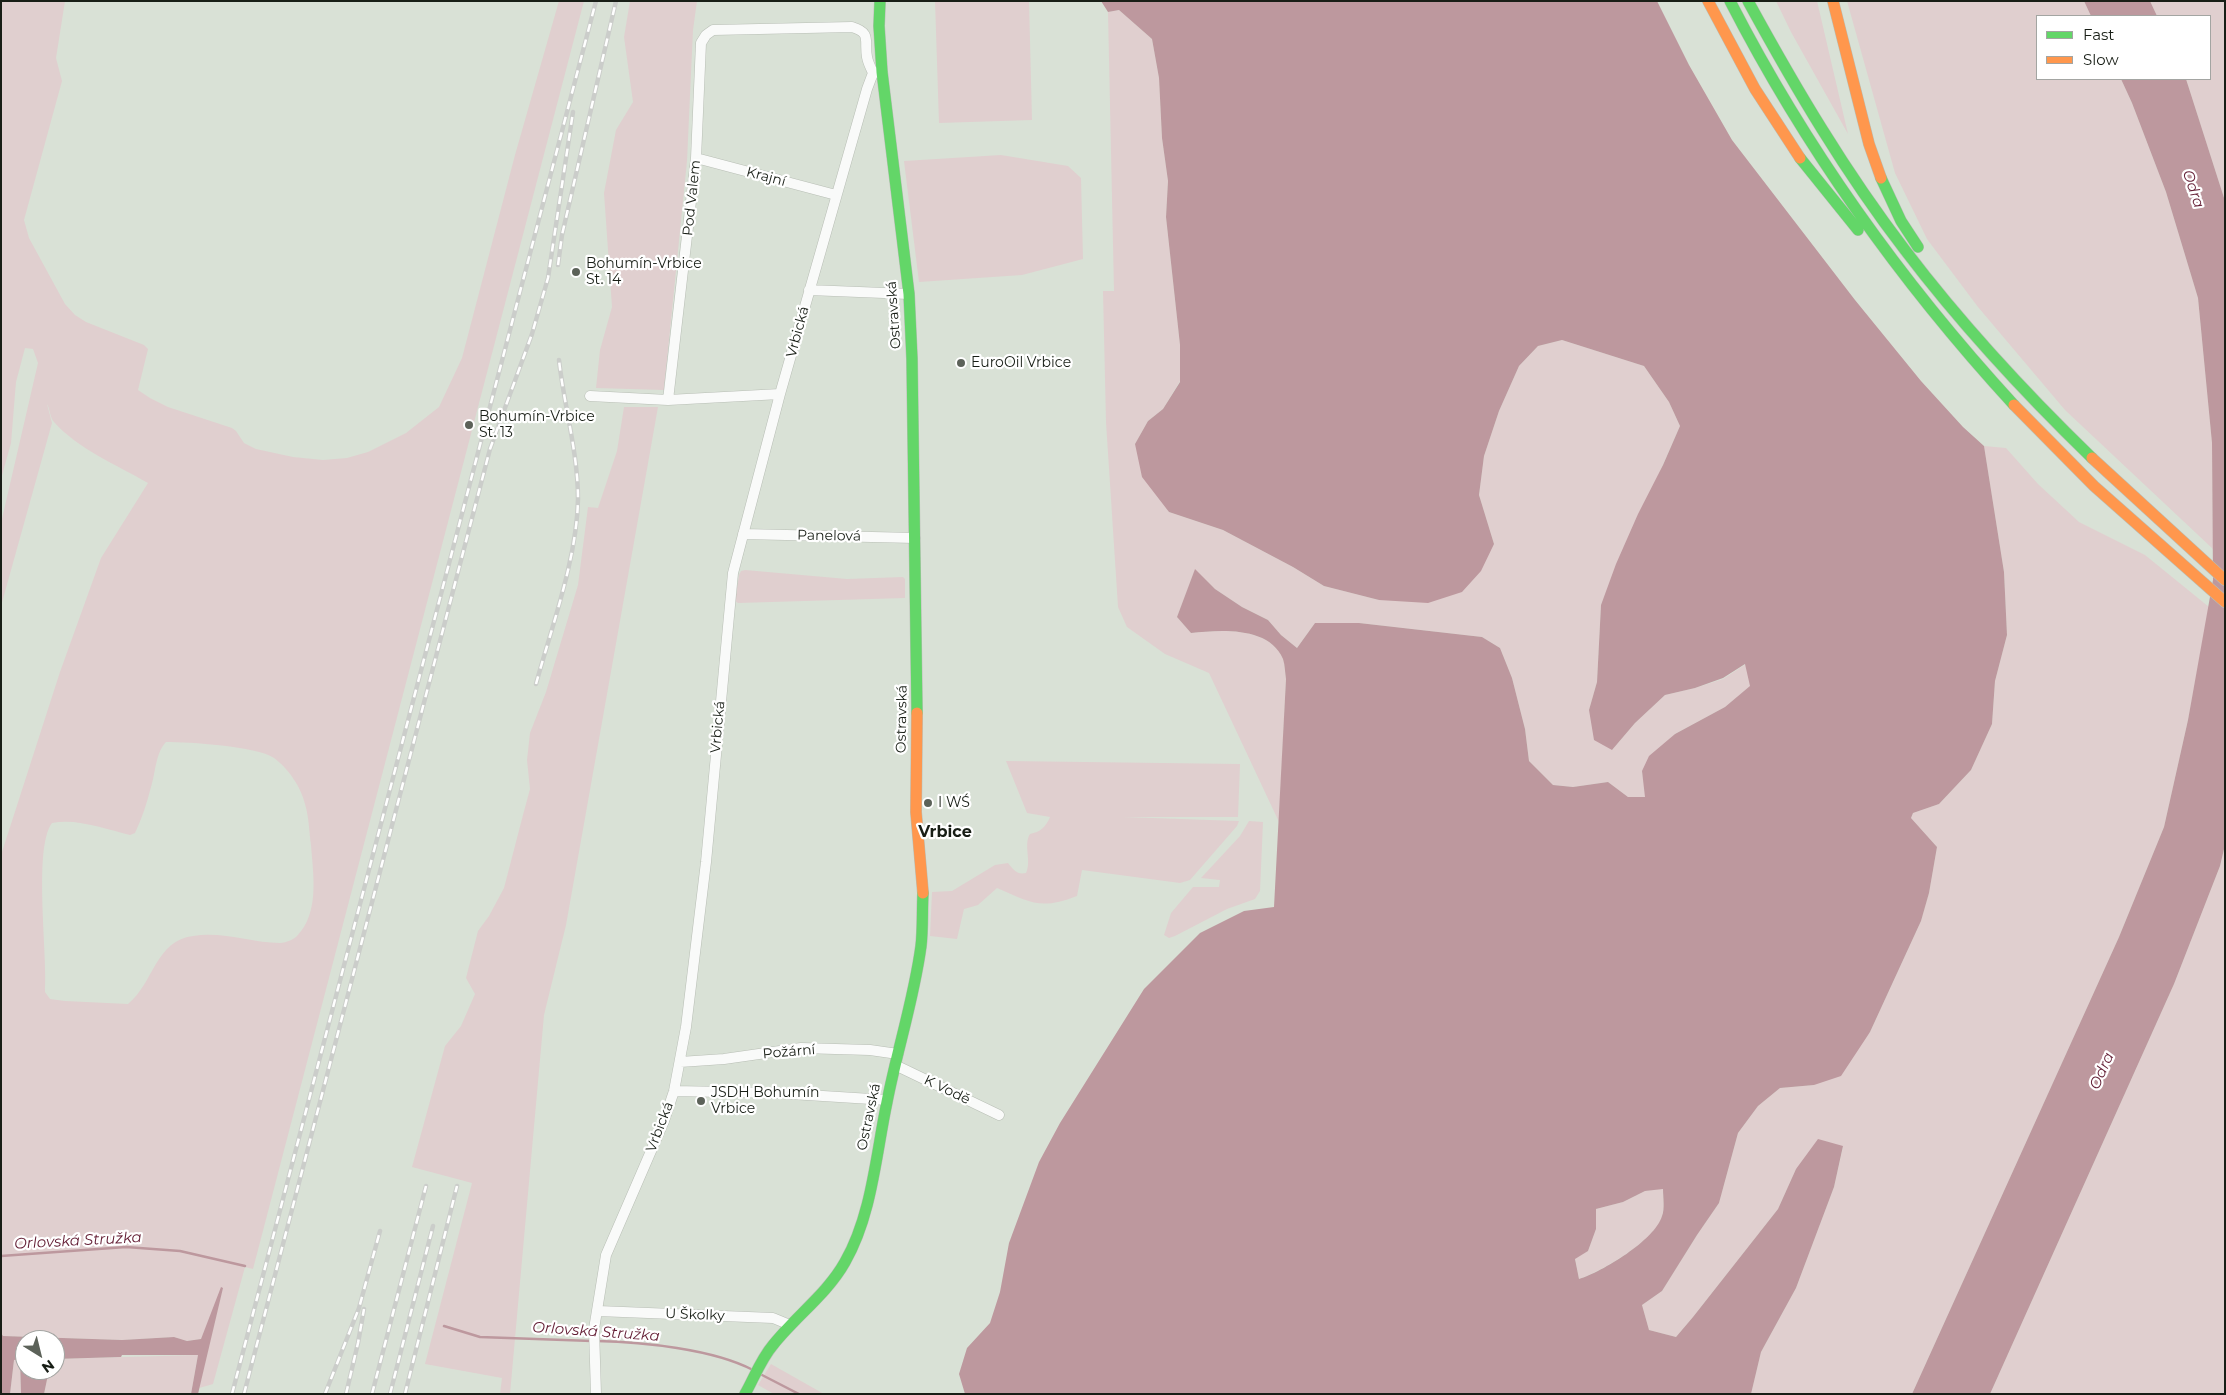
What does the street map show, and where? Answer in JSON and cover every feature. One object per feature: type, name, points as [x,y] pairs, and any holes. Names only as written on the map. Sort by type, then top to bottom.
[{"type":"main road","name":"Ostravská","points":[[745,1394],[763,1361],[790,1325],[825,1291],[845,1262],[854,1242],[865,1210],[887,1100],[916,976],[923,914],[922,866],[916,812],[918,667],[909,294],[878,73],[880,1]]},
{"type":"main road","points":[[1708,1],[1755,89],[1792,148],[1890,267],[1911,284]]},
{"type":"main road","points":[[1730,1],[1788,106],[1846,194],[1911,284],[1951,335],[2053,447],[2225,602]]},
{"type":"main road","points":[[1748,1],[1801,97],[1877,213],[1964,324],[2066,433],[2225,580]]},
{"type":"main road","points":[[1833,1],[1869,144],[1879,174],[1900,221],[1945,288],[2052,419]]},
{"type":"street","name":"Pod Valem","points":[[668,400],[696,158],[701,43],[706,34],[713,30],[852,28],[861,30],[866,36],[867,57],[878,73]]},
{"type":"street","name":"Vrbická","points":[[596,1394],[594,1330],[606,1255],[626,1205],[653,1150],[674,1091],[680,1062],[698,943],[706,871],[733,573],[780,394],[836,195],[878,73]]},
{"type":"street","name":"Krajní","points":[[696,158],[836,195]]},
{"type":"street","points":[[809,290],[909,294]]},
{"type":"street","points":[[590,396],[668,400],[780,394]]},
{"type":"street","name":"Panelová","points":[[743,534],[916,538]]},
{"type":"street","name":"Požární","points":[[680,1062],[724,1059],[801,1048],[870,1050],[896,1059]]},
{"type":"street","name":"K Vodě","points":[[896,1059],[998,1115]]},
{"type":"street","points":[[674,1091],[775,1093],[887,1100]]},
{"type":"street","name":"U Školky","points":[[598,1311],[773,1318],[790,1325]]},
{"type":"shaded area","points":[[1,1],[65,1],[56,58],[62,81],[24,220],[29,238],[65,304],[75,315],[86,322],[144,345],[148,349],[138,390],[150,398],[168,407],[232,428],[244,443],[256,449],[293,457],[323,460],[347,458],[368,452],[406,433],[439,407],[462,358],[515,155],[559,1],[584,1],[253,1269],[245,1267],[213,1384],[199,1388],[223,1287],[201,1339],[187,1341],[174,1337],[122,1340],[65,1338],[65,1330],[15,1330],[15,1336],[3,1336],[1,1333],[1,855],[60,672],[101,558],[148,483],[98,456],[74,440],[53,420],[47,404],[52,423],[1,606],[1,523],[38,363],[33,349],[25,348],[16,382],[11,443],[1,479]],"holes":[[[166,742],[206,744],[253,750],[265,754],[279,762],[293,778],[306,809],[314,880],[312,904],[304,926],[297,936],[282,943],[215,935],[193,936],[180,939],[163,954],[144,985],[128,1004],[50,999],[45,992],[42,878],[46,836],[52,823],[81,823],[130,835],[135,833],[148,799],[156,763],[162,747]]]},
{"type":"shaded area","points":[[630,1],[697,1],[693,30],[687,161],[664,390],[596,388],[600,350],[612,307],[604,193],[616,130],[633,102],[624,37]]},
{"type":"shaded area","points":[[935,1],[1029,1],[1032,120],[939,123]]},
{"type":"shaded area","points":[[1776,1],[1817,1],[1848,134],[1791,32]]},
{"type":"shaded area","points":[[1847,1],[2084,1],[2091,15],[2036,15],[2036,80],[2121,80],[2166,192],[2198,298],[2212,443],[2213,549],[2065,410],[1978,307],[1927,239],[1895,173]]},
{"type":"shaded area","points":[[2150,1],[2225,1],[2225,201],[2186,80],[2211,80],[2211,15],[2157,15]]},
{"type":"shaded area","points":[[1119,10],[1152,39],[1159,78],[1162,138],[1168,181],[1166,217],[1180,345],[1180,381],[1163,409],[1148,421],[1135,444],[1169,512],[1223,530],[1293,567],[1324,586],[1379,600],[1494,544],[1479,495],[1484,456],[1499,411],[1519,366],[1538,346],[1562,340],[1644,366],[1669,402],[1680,426],[1601,605],[1597,682],[1589,710],[1612,750],[1635,723],[1665,695],[1723,679],[1746,664],[1751,686],[1725,707],[1675,734],[1642,772],[1646,797],[1628,797],[1608,782],[1573,787],[1553,785],[1529,761],[1525,729],[1512,678],[1500,648],[1482,637],[1359,623],[1315,623],[1297,648],[1281,635],[1268,620],[1242,607],[1215,589],[1195,570],[1177,617],[1191,633],[1229,631],[1255,635],[1276,648],[1283,659],[1286,678],[1279,822],[1209,673],[1165,654],[1127,627],[1118,607],[1106,422],[1103,291],[1114,291],[1108,12]]},
{"type":"shaded area","points":[[1001,155],[1068,166],[1081,178],[1083,259],[1022,275],[919,282],[904,161]]},
{"type":"shaded area","points":[[624,407],[658,407],[566,925],[544,1015],[510,1394],[500,1394],[502,1378],[425,1364],[472,1183],[412,1167],[445,1046],[461,1026],[475,994],[466,978],[478,931],[489,916],[504,888],[530,789],[527,760],[530,733],[546,692],[578,585],[588,507],[598,508],[617,451]]},
{"type":"shaded area","points":[[1984,446],[2006,448],[2038,484],[2079,522],[2145,555],[2209,607],[2188,720],[2164,827],[2119,937],[1912,1394],[1751,1394],[1761,1352],[1796,1288],[1834,1187],[1843,1147],[1796,1169],[1778,1209],[1676,1337],[1649,1330],[1642,1305],[1662,1291],[1719,1203],[1738,1133],[1758,1106],[1780,1088],[1814,1085],[1870,1032],[1921,921],[1929,893],[1937,847],[1911,818],[1913,813],[1939,804],[1971,770],[1992,724],[1995,681],[2007,635],[2004,572]]},
{"type":"shaded area","points":[[741,571],[847,579],[903,577],[905,579],[905,598],[738,603],[735,601],[739,575]]},
{"type":"shaded area","points":[[1006,761],[1240,764],[1238,817],[1123,817],[1239,821],[1237,826],[1190,880],[1180,883],[1082,870],[1077,896],[1045,904],[1019,898],[997,888],[978,905],[964,909],[957,939],[930,936],[932,892],[952,891],[995,865],[1008,863],[1018,873],[1026,873],[1028,868],[1028,838],[1030,834],[1042,829],[1050,817],[1027,813]]},
{"type":"shaded area","points":[[1249,821],[1263,822],[1260,891],[1255,899],[1227,909],[1175,936],[1169,938],[1164,935],[1171,913],[1193,887],[1219,887],[1220,880],[1201,878],[1240,836]]},
{"type":"shaded area","points":[[2225,845],[2225,1394],[1990,1394],[2174,984],[2220,866]]},
{"type":"shaded area","points":[[1663,1188],[1663,1213],[1658,1225],[1650,1235],[1627,1254],[1579,1279],[1575,1258],[1588,1251],[1596,1229],[1596,1209],[1623,1202],[1645,1191]]},
{"type":"shaded area","points":[[198,1355],[191,1394],[44,1394],[47,1380],[65,1380],[65,1359]]},
{"type":"shaded area","points":[[14,1360],[15,1380],[21,1380],[21,1394],[10,1394]]},
{"type":"shaded area","points":[[771,1364],[824,1394],[774,1394],[758,1385]]},
{"type":"water","points":[[1101,1],[1657,1],[1689,65],[1732,140],[1855,300],[1921,381],[1963,427],[1984,446],[2004,572],[2007,635],[1995,681],[1992,724],[1971,770],[1939,804],[1913,813],[1911,818],[1937,847],[1929,893],[1921,921],[1870,1032],[1841,1076],[1814,1085],[1780,1088],[1758,1106],[1738,1133],[1719,1203],[1662,1291],[1642,1305],[1649,1330],[1676,1337],[1778,1209],[1796,1169],[1818,1139],[1843,1146],[1834,1187],[1796,1288],[1761,1352],[1751,1394],[965,1394],[959,1374],[967,1348],[990,1323],[1000,1292],[1009,1243],[1039,1162],[1060,1123],[1144,989],[1200,933],[1244,911],[1274,907],[1286,679],[1284,661],[1276,648],[1255,635],[1229,631],[1191,633],[1177,617],[1195,569],[1215,589],[1242,607],[1268,620],[1281,635],[1297,648],[1315,623],[1359,623],[1482,637],[1500,648],[1512,678],[1525,729],[1529,761],[1553,785],[1573,787],[1608,782],[1628,797],[1645,797],[1642,771],[1649,756],[1675,734],[1725,707],[1750,686],[1745,664],[1723,678],[1695,688],[1665,695],[1635,723],[1612,750],[1594,740],[1589,710],[1597,682],[1601,605],[1616,564],[1638,514],[1680,426],[1669,402],[1644,366],[1562,340],[1538,346],[1519,366],[1499,411],[1484,456],[1479,495],[1494,544],[1481,571],[1462,592],[1428,603],[1379,600],[1324,586],[1293,567],[1223,530],[1169,512],[1142,477],[1135,444],[1148,421],[1163,409],[1180,382],[1180,345],[1166,217],[1168,181],[1162,138],[1159,78],[1152,39],[1119,10],[1108,12]],"holes":[[[1663,1189],[1663,1213],[1649,1235],[1639,1245],[1614,1262],[1601,1270],[1579,1279],[1575,1259],[1588,1251],[1596,1229],[1596,1209],[1623,1202],[1645,1191]]]},
{"type":"water","points":[[2084,1],[2150,1],[2157,15],[2091,15]]},
{"type":"water","name":"Odra","points":[[2121,80],[2186,80],[2225,201],[2225,845],[2220,866],[2174,984],[1990,1394],[1912,1394],[2119,937],[2164,827],[2188,720],[2213,580],[2212,443],[2198,298],[2166,192]]},
{"type":"water","points":[[221,1287],[223,1288],[198,1394],[191,1394],[198,1355],[122,1355],[121,1357],[65,1359],[65,1338],[122,1340],[174,1337],[187,1341],[201,1339]]},
{"type":"water","points":[[1,1333],[3,1336],[15,1336],[15,1360],[10,1394],[1,1394]]},
{"type":"water","points":[[21,1380],[47,1380],[44,1394],[21,1394]]},
{"type":"waterway","name":"Orlovská Stružka","points":[[1,1256],[126,1247],[180,1251],[245,1266]]},
{"type":"waterway","name":"Orlovská Stružka","points":[[444,1326],[480,1337],[592,1341]]},
{"type":"waterway","name":"Orlovská Stružka","points":[[597,1341],[677,1348],[718,1357],[753,1370]]},
{"type":"waterway","name":"Orlovská Stružka","points":[[762,1375],[799,1394]]},
{"type":"railway","points":[[232,1394],[596,1]]},
{"type":"railway","points":[[558,265],[562,235],[616,1]]},
{"type":"railway","points":[[244,1394],[490,449],[532,334],[548,278],[573,112]]},
{"type":"railway","points":[[536,684],[563,592],[577,522],[576,464],[559,360]]},
{"type":"railway","points":[[372,1394],[426,1186]]},
{"type":"railway","points":[[405,1394],[457,1186]]},
{"type":"railway","points":[[390,1394],[433,1226]]},
{"type":"railway","points":[[325,1394],[359,1308],[380,1231]]},
{"type":"railway","points":[[346,1394],[364,1309]]},
{"type":"traffic: fast","points":[[880,1],[879,26],[882,72],[909,294],[912,359],[917,713]]},
{"type":"traffic: fast","points":[[1730,1],[1790,109],[1859,212],[1933,311],[2014,405]]},
{"type":"traffic: fast","points":[[1748,1],[1841,160],[1905,250],[1995,358],[2092,458]]},
{"type":"traffic: fast","points":[[1800,158],[1858,230]]},
{"type":"traffic: fast","points":[[1881,178],[1901,221],[1918,247]]},
{"type":"traffic: fast","points":[[745,1394],[769,1350],[838,1274],[854,1244],[872,1184],[891,1083],[918,966],[922,940],[923,893]]},
{"type":"traffic: slow","points":[[1708,1],[1755,89],[1800,158]]},
{"type":"traffic: slow","points":[[1833,1],[1869,144],[1881,178]]},
{"type":"traffic: slow","points":[[2014,405],[2094,486],[2225,602]]},
{"type":"traffic: slow","points":[[2092,458],[2225,580]]},
{"type":"traffic: slow","points":[[917,713],[916,812],[923,893]]},
{"type":"place","name":"Bohumín-Vrbice St. 14","points":[[576,272]]},
{"type":"place","name":"EuroOil Vrbice","points":[[961,363]]},
{"type":"place","name":"Bohumín-Vrbice St. 13","points":[[469,425]]},
{"type":"place","name":"I WŚ","points":[[928,803]]},
{"type":"place","name":"JSDH Bohumín Vrbice","points":[[701,1101]]},
{"type":"district","name":"Vrbice","points":[[945,832]]}]
